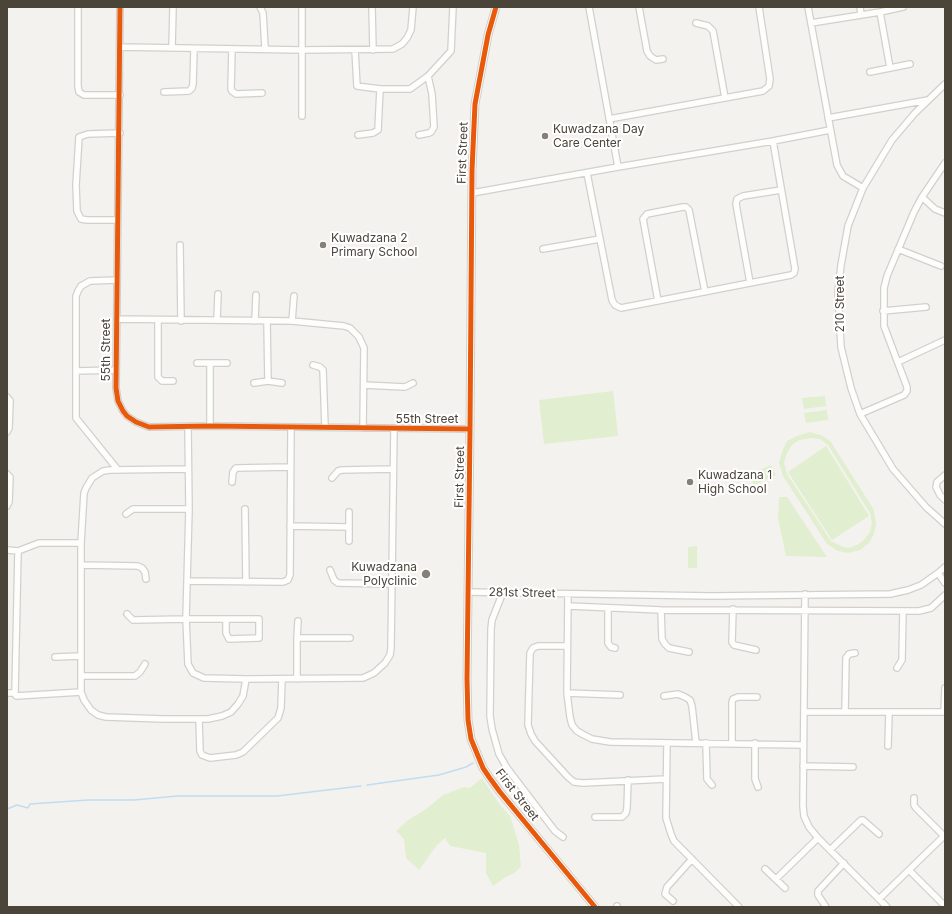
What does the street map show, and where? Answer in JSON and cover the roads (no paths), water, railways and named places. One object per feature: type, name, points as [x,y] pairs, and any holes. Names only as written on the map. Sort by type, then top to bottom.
[{"type":"street","points":[[78,7],[79,92],[84,95],[120,95]]},
{"type":"street","name":"55th Street","points":[[120,7],[120,133],[117,220],[116,388],[118,401],[123,411],[131,419],[149,427],[210,426],[470,429]]},
{"type":"street","points":[[172,48],[173,7]]},
{"type":"street","points":[[260,7],[262,13],[264,48]]},
{"type":"street","points":[[302,7],[302,116]]},
{"type":"street","points":[[372,7],[373,50]]},
{"type":"street","points":[[120,48],[264,48],[302,50],[373,50],[393,48],[402,44],[408,38],[411,30],[413,7]]},
{"type":"street","points":[[355,50],[356,85],[359,87],[380,89],[410,89],[428,76],[452,48],[453,7]]},
{"type":"street","name":"First Street","points":[[496,7],[486,42],[475,104],[472,170],[467,705],[469,731],[483,768],[500,792],[595,907]]},
{"type":"street","points":[[589,7],[618,167]]},
{"type":"street","points":[[639,7],[647,51],[652,58],[656,60],[663,59]]},
{"type":"street","points":[[609,119],[764,91],[769,86],[770,79],[759,7]]},
{"type":"street","points":[[808,7],[837,165],[843,176],[863,188]]},
{"type":"street","points":[[860,7],[861,15]]},
{"type":"street","points":[[811,23],[903,7]]},
{"type":"street","points":[[880,12],[890,68]]},
{"type":"street","points":[[696,23],[708,26],[713,31],[725,98]]},
{"type":"street","points":[[164,92],[189,90],[192,88],[194,48]]},
{"type":"street","points":[[232,49],[232,91],[236,94],[262,94]]},
{"type":"street","points":[[870,72],[910,64]]},
{"type":"street","points":[[419,135],[431,132],[434,127],[432,94],[428,76]]},
{"type":"street","name":"210 Street","points":[[945,84],[928,100],[892,140],[863,188],[848,226],[838,292],[840,347],[860,414],[893,469],[926,507],[945,524]]},
{"type":"street","points":[[358,135],[373,133],[378,130],[380,89]]},
{"type":"street","points":[[828,118],[928,100]]},
{"type":"street","points":[[472,192],[830,130]]},
{"type":"street","points":[[117,220],[87,220],[81,218],[77,211],[76,185],[79,137],[88,134],[120,133]]},
{"type":"street","points":[[587,173],[612,300],[615,305],[621,308],[791,275],[794,273],[795,269],[773,141]]},
{"type":"street","points":[[860,414],[904,395],[907,391],[907,387],[884,326],[884,288],[887,276],[914,212],[922,197],[945,163]]},
{"type":"street","points":[[750,283],[736,204],[737,199],[743,196],[781,190]]},
{"type":"street","points":[[922,197],[935,208],[945,213]]},
{"type":"street","points":[[658,301],[643,219],[647,214],[683,206],[689,210],[706,292]]},
{"type":"street","points":[[543,249],[600,239]]},
{"type":"street","points":[[180,245],[181,320]]},
{"type":"street","points":[[898,249],[941,266]]},
{"type":"street","points":[[117,280],[90,281],[81,286],[76,296],[76,418],[118,470]]},
{"type":"street","points":[[217,320],[218,294]]},
{"type":"street","points":[[255,321],[256,295]]},
{"type":"street","points":[[292,321],[294,296]]},
{"type":"street","points":[[883,311],[926,307]]},
{"type":"street","points":[[117,319],[292,321],[344,326],[353,330],[359,337],[364,348],[363,428]]},
{"type":"street","points":[[158,320],[158,377],[162,380],[173,381]]},
{"type":"street","points":[[267,321],[268,381]]},
{"type":"street","points":[[898,362],[945,340]]},
{"type":"street","points":[[197,363],[227,363]]},
{"type":"street","points":[[210,363],[210,426]]},
{"type":"street","points":[[313,366],[320,367],[323,370],[325,427]]},
{"type":"street","points":[[76,371],[116,370]]},
{"type":"street","points":[[254,384],[268,381],[282,383]]},
{"type":"street","points":[[364,385],[405,387],[413,383]]},
{"type":"street","points":[[7,397],[10,401],[9,428],[7,432]]},
{"type":"street","points":[[188,427],[188,582],[186,619],[188,664],[193,673],[204,678],[246,679],[363,678],[370,676],[379,669],[390,655],[394,429]]},
{"type":"street","points":[[188,582],[283,582],[288,580],[290,575],[291,427]]},
{"type":"street","points":[[232,482],[233,472],[236,468],[290,467]]},
{"type":"street","points":[[188,469],[103,471],[92,478],[86,488],[84,493],[81,543],[81,692],[84,700],[91,710],[98,715],[106,717],[199,719],[222,716],[231,712],[243,696],[246,679]]},
{"type":"street","points":[[332,478],[338,471],[342,470],[393,469]]},
{"type":"street","points":[[7,474],[10,477],[7,506]]},
{"type":"street","points":[[945,475],[937,482],[936,487],[940,495],[945,500]]},
{"type":"street","points":[[126,514],[133,510],[188,509]]},
{"type":"street","points":[[245,509],[246,582]]},
{"type":"street","points":[[349,512],[349,541]]},
{"type":"street","points":[[290,526],[348,527]]},
{"type":"street","points":[[7,550],[18,550],[39,543],[81,543]]},
{"type":"street","points":[[15,694],[18,550]]},
{"type":"street","points":[[81,565],[138,566],[145,572],[146,579]]},
{"type":"street","name":"281st Street","points":[[468,592],[711,596],[890,594],[921,585],[945,566]]},
{"type":"street","points":[[330,570],[334,580],[338,583],[392,584]]},
{"type":"street","points":[[938,573],[945,583]]},
{"type":"street","points":[[503,592],[492,620],[491,629],[490,716],[492,729],[499,754],[507,768],[555,831],[563,837]]},
{"type":"street","points":[[568,594],[567,693],[572,725],[584,735],[601,741],[803,745]]},
{"type":"street","points":[[805,594],[803,745],[804,816],[809,827],[818,838],[887,907]]},
{"type":"street","points":[[568,606],[662,610],[804,609],[919,611],[931,608],[945,595]]},
{"type":"street","points":[[608,608],[608,643],[611,647],[615,648]]},
{"type":"street","points":[[733,609],[732,642],[734,645],[756,650]]},
{"type":"street","points":[[662,610],[662,640],[669,648],[689,652]]},
{"type":"street","points":[[897,668],[902,660],[903,611]]},
{"type":"street","points":[[127,614],[134,620],[186,619],[226,619],[259,619],[259,638],[229,640],[226,632],[226,619]]},
{"type":"street","points":[[297,679],[298,621]]},
{"type":"street","points":[[297,638],[350,638]]},
{"type":"street","points":[[567,646],[538,646],[533,648],[530,653],[528,725],[535,741],[568,778],[574,782],[583,783],[666,779]]},
{"type":"street","points":[[845,712],[846,658],[849,654],[855,653]]},
{"type":"street","points":[[55,657],[81,656]]},
{"type":"street","points":[[81,676],[135,676],[140,672],[145,664]]},
{"type":"street","points":[[199,719],[200,751],[202,755],[210,758],[236,755],[243,752],[278,718],[281,708],[282,679]]},
{"type":"street","points":[[804,712],[945,712],[945,688]]},
{"type":"street","points":[[7,693],[15,694],[17,696],[81,692]]},
{"type":"street","points":[[567,693],[620,695]]},
{"type":"street","points":[[664,696],[678,694],[690,700],[696,743]]},
{"type":"street","points":[[732,743],[733,699],[757,697]]},
{"type":"street","points":[[888,746],[889,712]]},
{"type":"street","points":[[666,743],[666,818],[668,827],[674,840],[739,907]]},
{"type":"street","points":[[706,743],[707,779],[712,785]]},
{"type":"street","points":[[755,743],[755,779],[758,787]]},
{"type":"street","points":[[803,766],[853,767]]},
{"type":"street","points":[[595,817],[622,817],[627,808],[628,780]]},
{"type":"street","points":[[879,899],[944,835],[916,808],[914,805],[914,798]]},
{"type":"street","points":[[830,850],[861,820],[879,834]]},
{"type":"street","points":[[776,879],[818,838]]},
{"type":"street","points":[[673,901],[665,894],[666,886],[692,859]]},
{"type":"street","points":[[826,907],[818,895],[818,890],[844,863]]},
{"type":"street","points":[[765,869],[785,888]]},
{"type":"street","points":[[909,870],[945,906]]},
{"type":"waterway","points":[[367,785],[439,775],[466,767],[473,763]]},
{"type":"waterway","points":[[7,809],[17,805],[28,808],[30,804],[88,800],[134,800],[177,796],[277,796],[361,786]]},
{"type":"place","name":"Kuwadzana Day Care Center","points":[[545,136]]},
{"type":"place","name":"Kuwadzana 2 Primary School","points":[[323,245]]},
{"type":"place","name":"Kuwadzana 1 High School","points":[[690,482]]},
{"type":"place","name":"Kuwadzana Polyclinic","points":[[426,574]]}]
